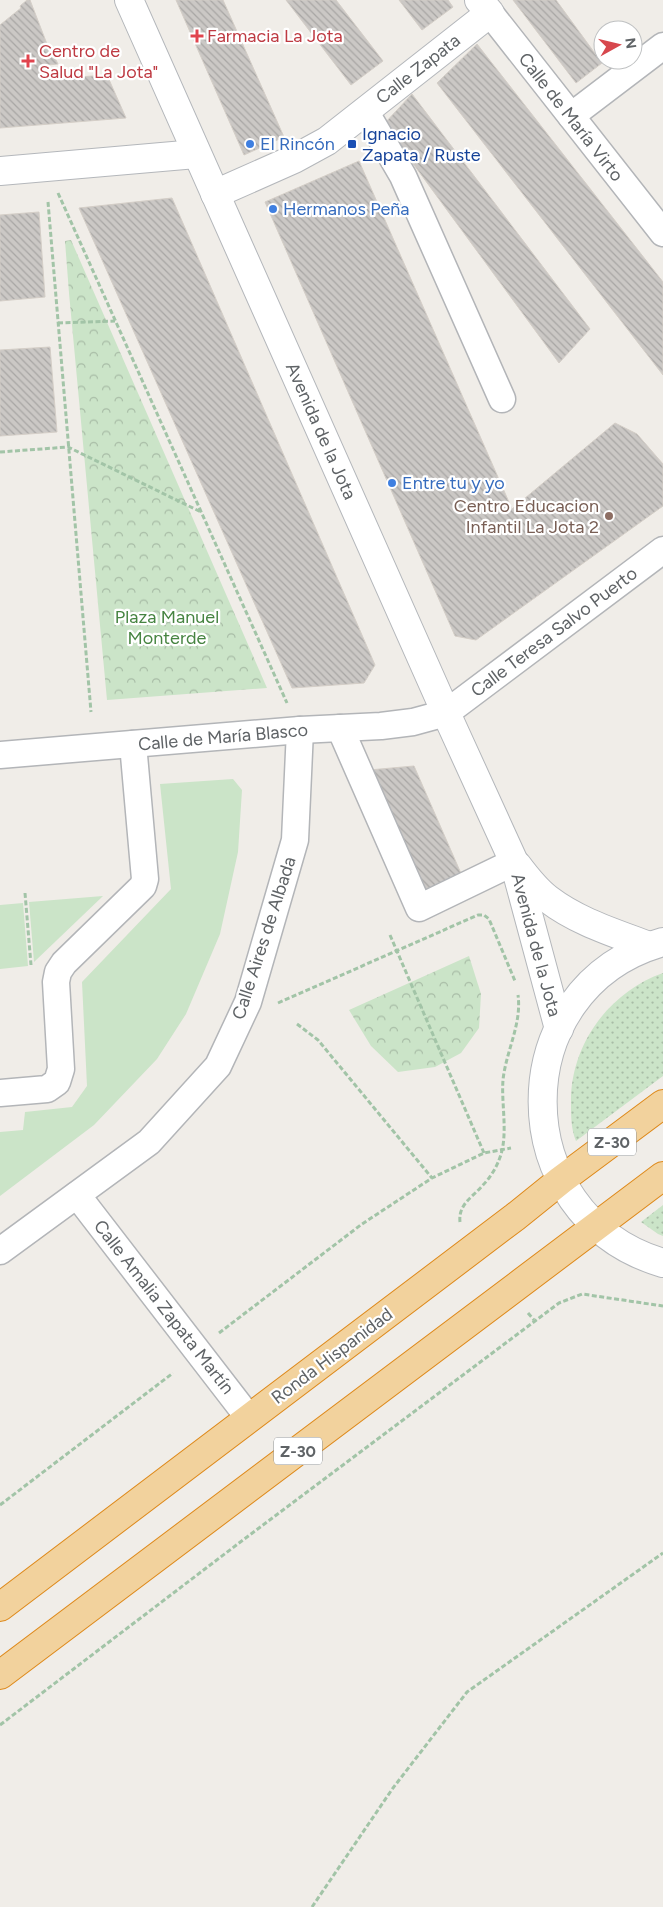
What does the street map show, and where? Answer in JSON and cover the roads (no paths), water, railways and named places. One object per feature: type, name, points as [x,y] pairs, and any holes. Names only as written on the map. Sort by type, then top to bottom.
[{"type":"highway","name":"Ronda Hispanidad","points":[[0,1607],[477,1246],[560,1180],[663,1104]]},
{"type":"highway","name":"Z-30","points":[[0,1675],[663,1176]]},
{"type":"street","name":"Avenida de la Jota","points":[[129,0],[196,154],[514,862],[559,1029]]},
{"type":"street","name":"Calle Zapata","points":[[215,194],[310,151],[335,135],[484,6]]},
{"type":"street","name":"Calle de María Virto","points":[[484,6],[663,233]]},
{"type":"street","points":[[571,116],[663,46]]},
{"type":"street","points":[[365,111],[403,176],[502,399]]},
{"type":"street","points":[[0,171],[196,154]]},
{"type":"street","name":"Calle Teresa Salvo Puerto","points":[[446,713],[663,550]]},
{"type":"street","name":"Calle de María Blasco","points":[[0,755],[300,730],[381,726],[413,722],[446,713]]},
{"type":"street","points":[[340,728],[419,908],[514,862]]},
{"type":"street","name":"Calle Aires de Albada","points":[[0,1251],[149,1142],[218,1066],[248,1002],[295,840],[300,730]]},
{"type":"street","points":[[0,1093],[47,1089],[57,1082],[60,1076],[56,982],[58,972],[143,886],[145,879],[132,744]]},
{"type":"street","name":"Avenida de la Jota","points":[[514,862],[547,899],[570,914],[610,931],[658,941]]},
{"type":"street","points":[[658,941],[630,955],[599,977],[581,995],[559,1029],[551,1048],[544,1072],[542,1100],[544,1128],[550,1155],[560,1180],[576,1205],[595,1226],[620,1245],[647,1259],[663,1264]]},
{"type":"street","name":"Calle Amalia Zapata Martín","points":[[78,1195],[249,1418]]},
{"type":"place","name":"Farmacia La Jota","points":[[197,36]]},
{"type":"place","name":"Centro de Salud \"La Jota\"","points":[[28,61]]},
{"type":"place","name":"El Rincón","points":[[250,144]]},
{"type":"place","name":"Ignacio Zapata / Ruste","points":[[352,144]]},
{"type":"place","name":"Hermanos Peña","points":[[273,209]]},
{"type":"place","name":"Entre tu y yo","points":[[392,483]]},
{"type":"place","name":"Centro Educacion Infantil La Jota 2","points":[[609,516]]},
{"type":"park label","name":"Plaza Manuel Monterde","points":[[167,628]]}]
